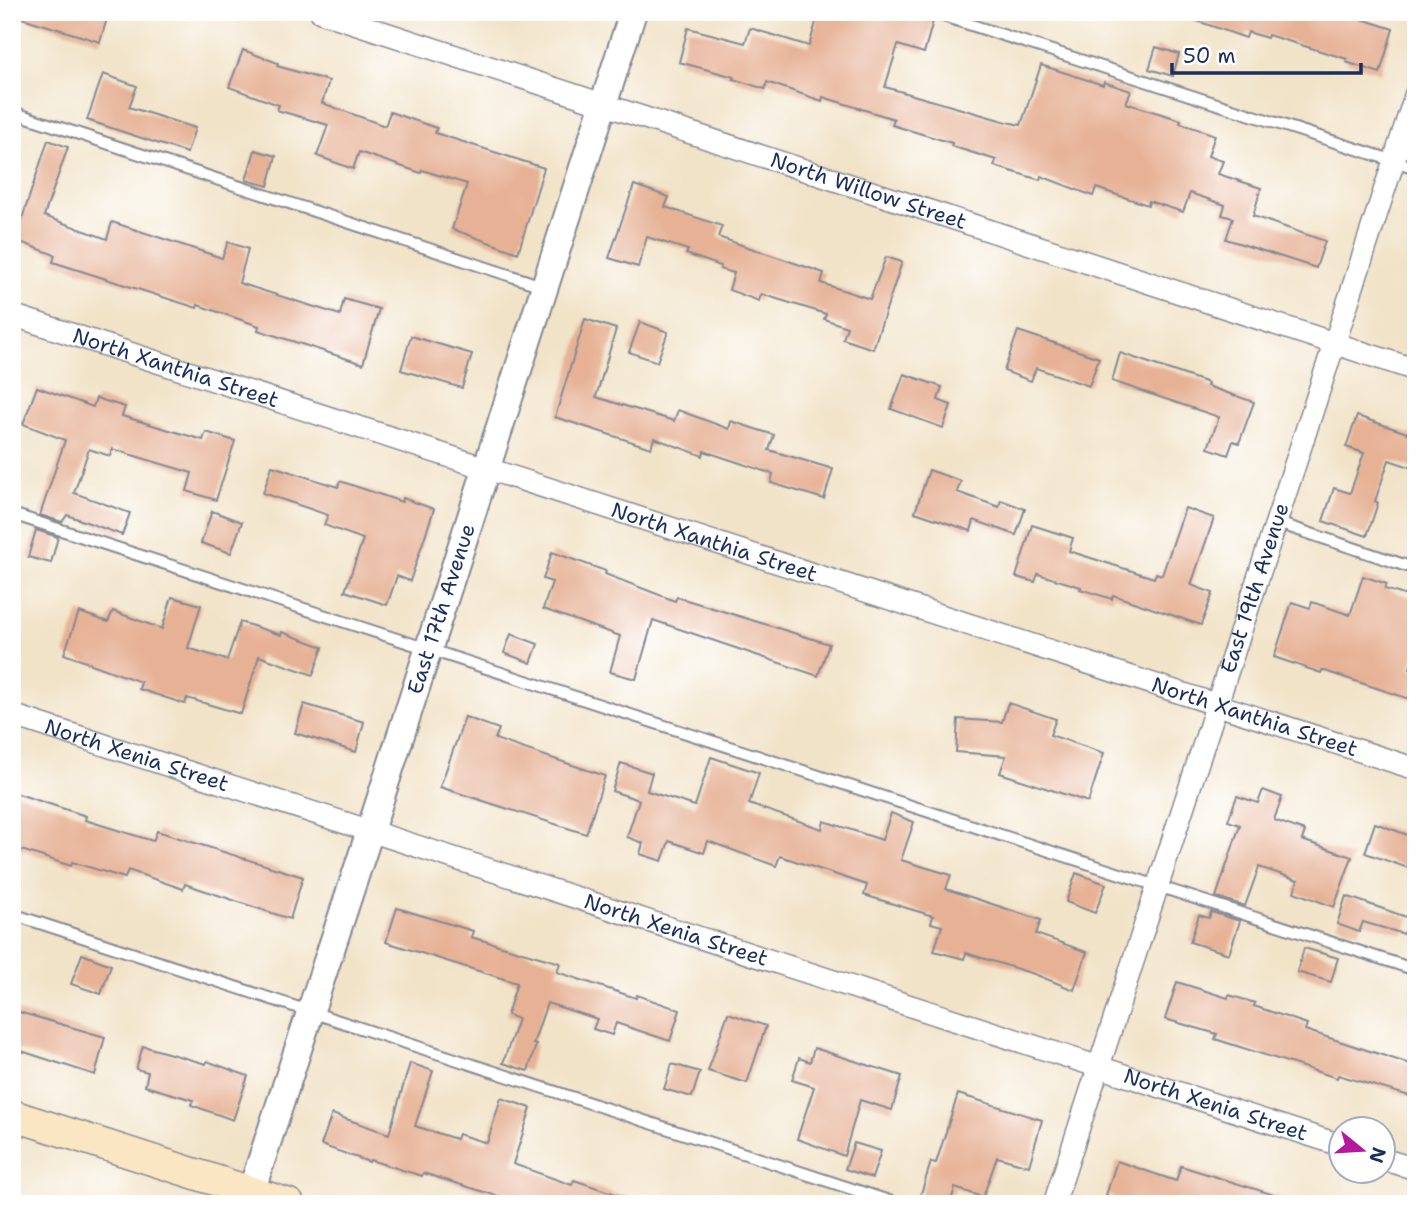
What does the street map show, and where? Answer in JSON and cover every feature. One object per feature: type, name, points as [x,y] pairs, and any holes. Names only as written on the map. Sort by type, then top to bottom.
[{"type":"main road","points":[[12,1115],[249,1198],[289,1204]]},
{"type":"street","name":"North Willow Street","points":[[321,12],[1416,370]]},
{"type":"street","name":"East 17th Avenue","points":[[249,1198],[488,468],[633,12]]},
{"type":"street","name":"East 19th Avenue","points":[[1054,1204],[1416,93]]},
{"type":"street","name":"North Xanthia Street","points":[[12,315],[1416,769]]},
{"type":"street","name":"North Xenia Street","points":[[12,715],[1326,1140]]},
{"type":"street","points":[[1396,1164],[1416,1170]]},
{"type":"lane","points":[[931,12],[1416,168]]},
{"type":"lane","points":[[12,112],[546,287]]},
{"type":"lane","points":[[12,514],[1416,970]]},
{"type":"lane","points":[[1275,522],[1416,569]]},
{"type":"lane","points":[[12,914],[898,1204]]},
{"type":"building","points":[[20,12],[109,12],[100,42],[19,17]]},
{"type":"building","points":[[819,12],[885,12],[910,20],[911,12],[923,12],[926,18],[933,21],[924,53],[898,45],[885,87],[1007,122],[1021,125],[1041,65],[1131,91],[1126,103],[1181,120],[1180,123],[1215,135],[1208,156],[1223,161],[1218,174],[1261,188],[1253,216],[1325,241],[1316,268],[1226,239],[1233,218],[1222,215],[1225,205],[1190,193],[1183,212],[1149,201],[1148,205],[1096,188],[1093,196],[1041,176],[1040,180],[994,166],[996,160],[892,125],[894,119],[823,97],[822,101],[767,82],[765,89],[733,79],[734,77],[679,62],[688,28],[745,43],[750,28],[809,46]]},
{"type":"building","points":[[1183,12],[1340,12],[1393,29],[1380,73],[1346,62],[1347,59],[1268,35],[1267,38],[1248,32],[1246,38],[1183,16]]},
{"type":"building","points":[[1156,47],[1179,54],[1173,76],[1149,69]]},
{"type":"building","points":[[243,50],[278,63],[277,66],[329,81],[322,103],[385,126],[390,112],[437,128],[435,133],[544,168],[518,253],[452,229],[467,184],[422,170],[421,173],[359,152],[353,169],[317,156],[328,125],[277,110],[279,105],[229,87]]},
{"type":"building","points":[[103,74],[137,86],[129,107],[195,128],[187,153],[87,120]]},
{"type":"building","points":[[48,140],[68,147],[44,216],[107,239],[112,222],[222,258],[228,242],[248,249],[239,283],[340,315],[344,299],[379,309],[363,364],[258,330],[259,326],[198,305],[197,308],[53,262],[55,255],[15,240]]},
{"type":"building","points":[[255,150],[276,156],[268,186],[246,180]]},
{"type":"building","points":[[634,185],[669,197],[665,207],[722,226],[718,237],[824,273],[821,283],[870,299],[886,257],[902,262],[873,349],[843,339],[847,327],[824,319],[826,314],[761,294],[759,301],[729,290],[734,273],[686,254],[688,250],[647,237],[638,267],[609,258]]},
{"type":"building","points":[[585,319],[616,329],[596,397],[674,421],[678,410],[729,429],[731,421],[774,435],[769,450],[833,469],[824,499],[771,483],[773,474],[704,451],[703,456],[654,438],[651,448],[555,417]]},
{"type":"building","points":[[640,322],[668,332],[657,362],[629,352]]},
{"type":"building","points":[[1018,331],[1099,358],[1089,386],[1036,368],[1031,381],[1004,371]]},
{"type":"building","points":[[411,336],[472,354],[462,388],[401,370]]},
{"type":"building","points":[[1120,353],[1254,402],[1239,443],[1233,441],[1228,455],[1208,448],[1219,417],[1112,381]]},
{"type":"building","points":[[904,374],[942,387],[938,400],[951,405],[943,428],[891,409]]},
{"type":"building","points":[[37,387],[93,407],[96,398],[125,407],[122,416],[203,440],[206,432],[235,441],[216,500],[187,491],[192,473],[112,449],[110,456],[89,449],[74,493],[130,513],[122,535],[67,515],[62,522],[40,515],[65,440],[23,424]]},
{"type":"building","points":[[1357,416],[1416,436],[1416,469],[1389,460],[1367,536],[1323,521],[1334,488],[1350,493],[1364,453],[1346,447]]},
{"type":"building","points":[[272,466],[338,487],[340,481],[402,502],[403,498],[434,509],[410,581],[397,576],[387,605],[345,591],[363,539],[324,525],[328,515],[263,493]]},
{"type":"building","points":[[929,470],[961,481],[957,492],[999,507],[1001,500],[1025,509],[1016,535],[974,520],[971,531],[915,512]]},
{"type":"building","points":[[1185,508],[1214,518],[1191,585],[1213,593],[1201,625],[1113,595],[1112,599],[1038,574],[1035,582],[1016,577],[1032,525],[1073,538],[1069,551],[1154,578],[1156,573],[1162,575]]},
{"type":"building","points":[[212,511],[242,522],[231,553],[201,543]]},
{"type":"building","points":[[36,530],[58,537],[51,563],[28,557]]},
{"type":"building","points":[[552,552],[606,571],[605,574],[675,601],[677,597],[829,644],[818,676],[653,620],[636,679],[610,672],[620,636],[543,609],[552,582],[543,579]]},
{"type":"building","points":[[1363,576],[1387,584],[1385,589],[1416,599],[1416,652],[1410,668],[1416,670],[1416,701],[1274,657],[1292,602],[1310,608],[1312,602],[1350,615]]},
{"type":"building","points":[[172,597],[201,605],[188,648],[227,660],[240,622],[281,635],[282,632],[323,647],[313,675],[259,656],[241,714],[187,698],[185,704],[139,689],[141,682],[64,654],[79,612],[108,622],[113,611],[162,629]]},
{"type":"building","points":[[511,634],[538,644],[531,663],[504,653]]},
{"type":"building","points":[[1008,703],[1056,719],[1050,735],[1104,753],[1088,802],[1000,773],[1006,756],[956,752],[958,719],[1002,722]]},
{"type":"building","points":[[304,704],[364,722],[356,752],[295,733]]},
{"type":"building","points":[[465,717],[499,729],[495,739],[605,776],[586,834],[440,787]]},
{"type":"building","points":[[711,757],[759,773],[749,804],[822,829],[824,821],[882,840],[891,813],[914,822],[901,860],[951,875],[946,889],[1041,920],[1036,934],[1087,952],[1074,990],[1034,974],[966,953],[964,959],[934,951],[942,926],[931,923],[933,916],[864,895],[867,885],[780,856],[776,866],[708,841],[704,853],[669,841],[662,861],[640,854],[643,843],[627,837],[639,800],[612,791],[621,763],[652,773],[647,791],[695,806]]},
{"type":"building","points":[[1263,790],[1282,797],[1274,820],[1305,831],[1302,840],[1352,857],[1334,907],[1294,892],[1298,880],[1259,867],[1245,906],[1216,897],[1240,825],[1228,821],[1237,796],[1258,803]]},
{"type":"building","points":[[12,792],[86,816],[85,820],[153,841],[157,831],[303,877],[290,919],[185,884],[183,889],[128,870],[125,878],[72,862],[71,866],[12,847]]},
{"type":"building","points":[[1375,823],[1416,838],[1416,847],[1408,868],[1365,853]]},
{"type":"building","points":[[1076,873],[1106,884],[1095,913],[1066,902]]},
{"type":"building","points":[[1346,896],[1409,918],[1404,934],[1363,922],[1359,932],[1337,924]]},
{"type":"building","points":[[397,908],[473,931],[471,937],[560,963],[557,972],[680,1010],[670,1041],[616,1023],[612,1035],[593,1029],[597,1019],[547,1003],[533,1044],[536,1045],[528,1071],[503,1063],[518,1019],[507,1015],[517,983],[386,942]]},
{"type":"building","points":[[1211,912],[1240,921],[1229,954],[1190,942],[1199,915],[1209,918]]},
{"type":"building","points":[[1304,948],[1338,958],[1331,982],[1297,972]]},
{"type":"building","points":[[82,954],[111,965],[101,994],[71,984]]},
{"type":"building","points":[[1177,982],[1228,998],[1229,995],[1255,1003],[1254,1006],[1307,1024],[1305,1030],[1416,1066],[1416,1098],[1338,1075],[1337,1078],[1215,1039],[1217,1034],[1165,1019]]},
{"type":"building","points":[[12,1010],[105,1037],[95,1075],[12,1048]]},
{"type":"building","points":[[728,1013],[766,1026],[747,1083],[708,1071]]},
{"type":"building","points":[[143,1046],[206,1064],[207,1061],[248,1076],[233,1120],[191,1105],[193,1100],[145,1086],[148,1072],[136,1069]]},
{"type":"building","points":[[814,1048],[902,1076],[892,1110],[860,1100],[844,1156],[797,1139],[814,1087],[792,1080],[799,1058],[810,1062]]},
{"type":"building","points":[[410,1063],[433,1071],[415,1126],[456,1139],[458,1134],[487,1143],[501,1098],[531,1108],[513,1164],[572,1185],[574,1180],[633,1200],[632,1204],[523,1204],[423,1173],[422,1176],[370,1160],[369,1162],[321,1145],[332,1114],[389,1134]]},
{"type":"building","points":[[672,1064],[700,1072],[692,1097],[664,1089]]},
{"type":"building","points":[[958,1094],[1042,1120],[1029,1166],[997,1157],[983,1197],[955,1188],[950,1204],[933,1204],[919,1200],[931,1162],[936,1163]]},
{"type":"building","points":[[854,1143],[881,1151],[872,1178],[845,1169]]},
{"type":"building","points":[[1117,1161],[1176,1181],[1181,1166],[1287,1199],[1287,1204],[1132,1204],[1106,1195]]}]
